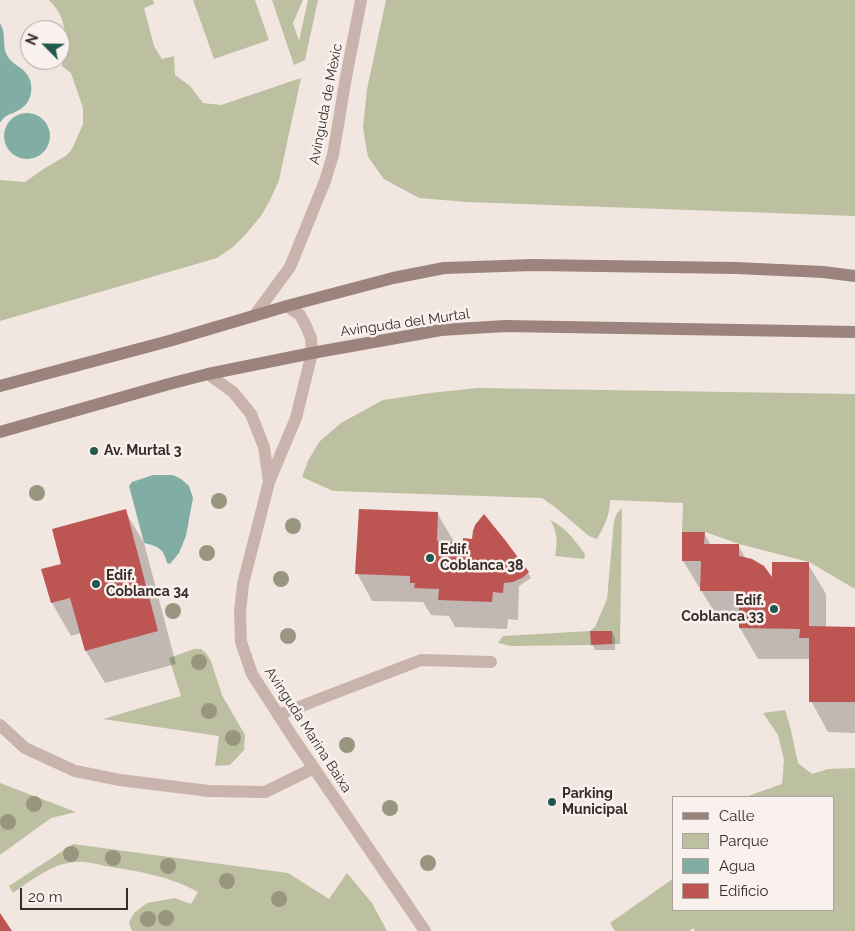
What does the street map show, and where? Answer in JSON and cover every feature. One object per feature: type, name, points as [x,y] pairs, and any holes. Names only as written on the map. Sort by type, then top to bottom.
[{"type":"main road","points":[[0,386],[169,341],[287,306],[393,278],[444,268],[533,265],[736,268],[823,272],[855,276]]},
{"type":"main road","name":"Avinguda del Murtal","points":[[0,432],[208,374],[442,330],[505,326],[855,332]]},
{"type":"street","name":"Avinguda de Mèxic","points":[[254,316],[290,267],[326,181],[362,0]]},
{"type":"street","points":[[823,272],[855,271]]},
{"type":"street","points":[[287,306],[300,315],[306,326],[311,338],[312,353]]},
{"type":"street","name":"Avinguda Marina Baixa","points":[[312,353],[296,418],[269,482],[243,584],[240,612],[241,642],[252,674],[278,715],[425,931]]},
{"type":"street","points":[[208,374],[233,392],[251,414],[264,447],[269,482]]},
{"type":"street","points":[[278,715],[421,660],[491,662]]},
{"type":"street","points":[[0,725],[25,748],[75,771],[120,780],[209,790],[265,792],[314,768]]},
{"type":"green space","points":[[49,0],[153,0],[154,4],[144,8],[154,46],[162,59],[174,56],[175,75],[190,86],[203,103],[221,105],[301,78],[279,180],[261,216],[233,247],[217,258],[0,321],[0,180],[25,182],[67,155],[72,149],[83,124],[83,108],[71,73],[67,70],[70,70],[70,20],[62,20]]},
{"type":"green space","points":[[193,0],[255,0],[269,40],[214,59]]},
{"type":"green space","points":[[272,0],[303,0],[293,23],[299,41],[308,0],[318,0],[305,60],[294,65]]},
{"type":"green space","points":[[386,0],[855,0],[855,216],[467,202],[419,198],[384,179],[368,157],[363,128],[367,89]]},
{"type":"green space","points":[[478,388],[855,394],[855,589],[809,562],[739,544],[705,532],[682,532],[683,503],[610,500],[606,521],[597,539],[589,536],[542,498],[333,491],[302,477],[308,461],[319,442],[341,423],[383,400]]},
{"type":"green space","points":[[622,508],[620,644],[612,644],[612,631],[591,631],[591,645],[511,646],[498,643],[503,636],[590,631],[595,627],[607,599],[614,521],[617,513]]},
{"type":"green space","points":[[550,520],[561,526],[570,535],[585,554],[584,559],[555,556],[556,537]]},
{"type":"green space","points":[[194,649],[201,649],[211,661],[222,695],[245,735],[244,750],[230,765],[215,766],[219,736],[103,719],[181,696],[169,658]]},
{"type":"green space","points":[[785,710],[798,763],[812,774],[828,769],[855,768],[855,931],[695,931],[693,928],[689,931],[615,931],[610,923],[672,879],[672,911],[835,911],[835,796],[748,796],[782,784],[784,760],[778,735],[763,713]]},
{"type":"green space","points":[[0,783],[76,812],[51,818],[0,855]]},
{"type":"green space","points":[[73,844],[288,873],[329,899],[347,873],[372,903],[387,931],[133,931],[129,922],[134,913],[147,903],[175,898],[191,904],[198,892],[187,886],[153,875],[86,862],[67,863],[50,869],[13,893],[9,886]]},
{"type":"water","points":[[0,23],[6,53],[20,70],[26,73],[30,80],[31,95],[23,107],[6,116],[0,123]]},
{"type":"water","points":[[23,113],[31,113],[40,117],[46,123],[50,136],[46,149],[40,155],[31,159],[23,159],[14,155],[8,149],[4,140],[4,132],[8,123],[14,117]]},
{"type":"water","points":[[153,475],[173,475],[181,479],[189,486],[193,498],[186,536],[179,553],[170,564],[167,563],[160,549],[144,543],[129,486],[132,482]]},
{"type":"building","name":"Edif. Coblanca 34","points":[[126,509],[158,631],[85,651],[70,598],[51,603],[41,569],[61,564],[52,529]]},
{"type":"building","name":"Edif. Coblanca 38","points":[[359,509],[438,512],[437,541],[463,543],[463,538],[472,539],[475,525],[484,514],[529,572],[513,582],[504,583],[503,593],[493,592],[492,602],[438,600],[439,589],[414,588],[415,583],[410,583],[410,576],[355,574]]},
{"type":"building","name":"Edif. Coblanca 33","points":[[682,532],[705,532],[704,544],[739,544],[739,556],[752,559],[764,566],[772,577],[772,562],[809,562],[809,626],[855,627],[855,702],[809,702],[809,638],[799,638],[800,629],[739,628],[739,591],[700,591],[701,561],[682,561]]},
{"type":"building","points":[[590,631],[612,631],[612,644],[591,645]]},
{"type":"building","points":[[0,913],[12,931],[0,931]]},
{"type":"place","name":"Av. Murtal 3","points":[[94,451]]},
{"type":"place","name":"Edif. Coblanca 38","points":[[430,558]]},
{"type":"place","name":"Edif. Coblanca 34","points":[[96,584]]},
{"type":"place","name":"Edif. Coblanca 33","points":[[774,609]]},
{"type":"place","name":"Parking Municipal","points":[[552,802]]}]
